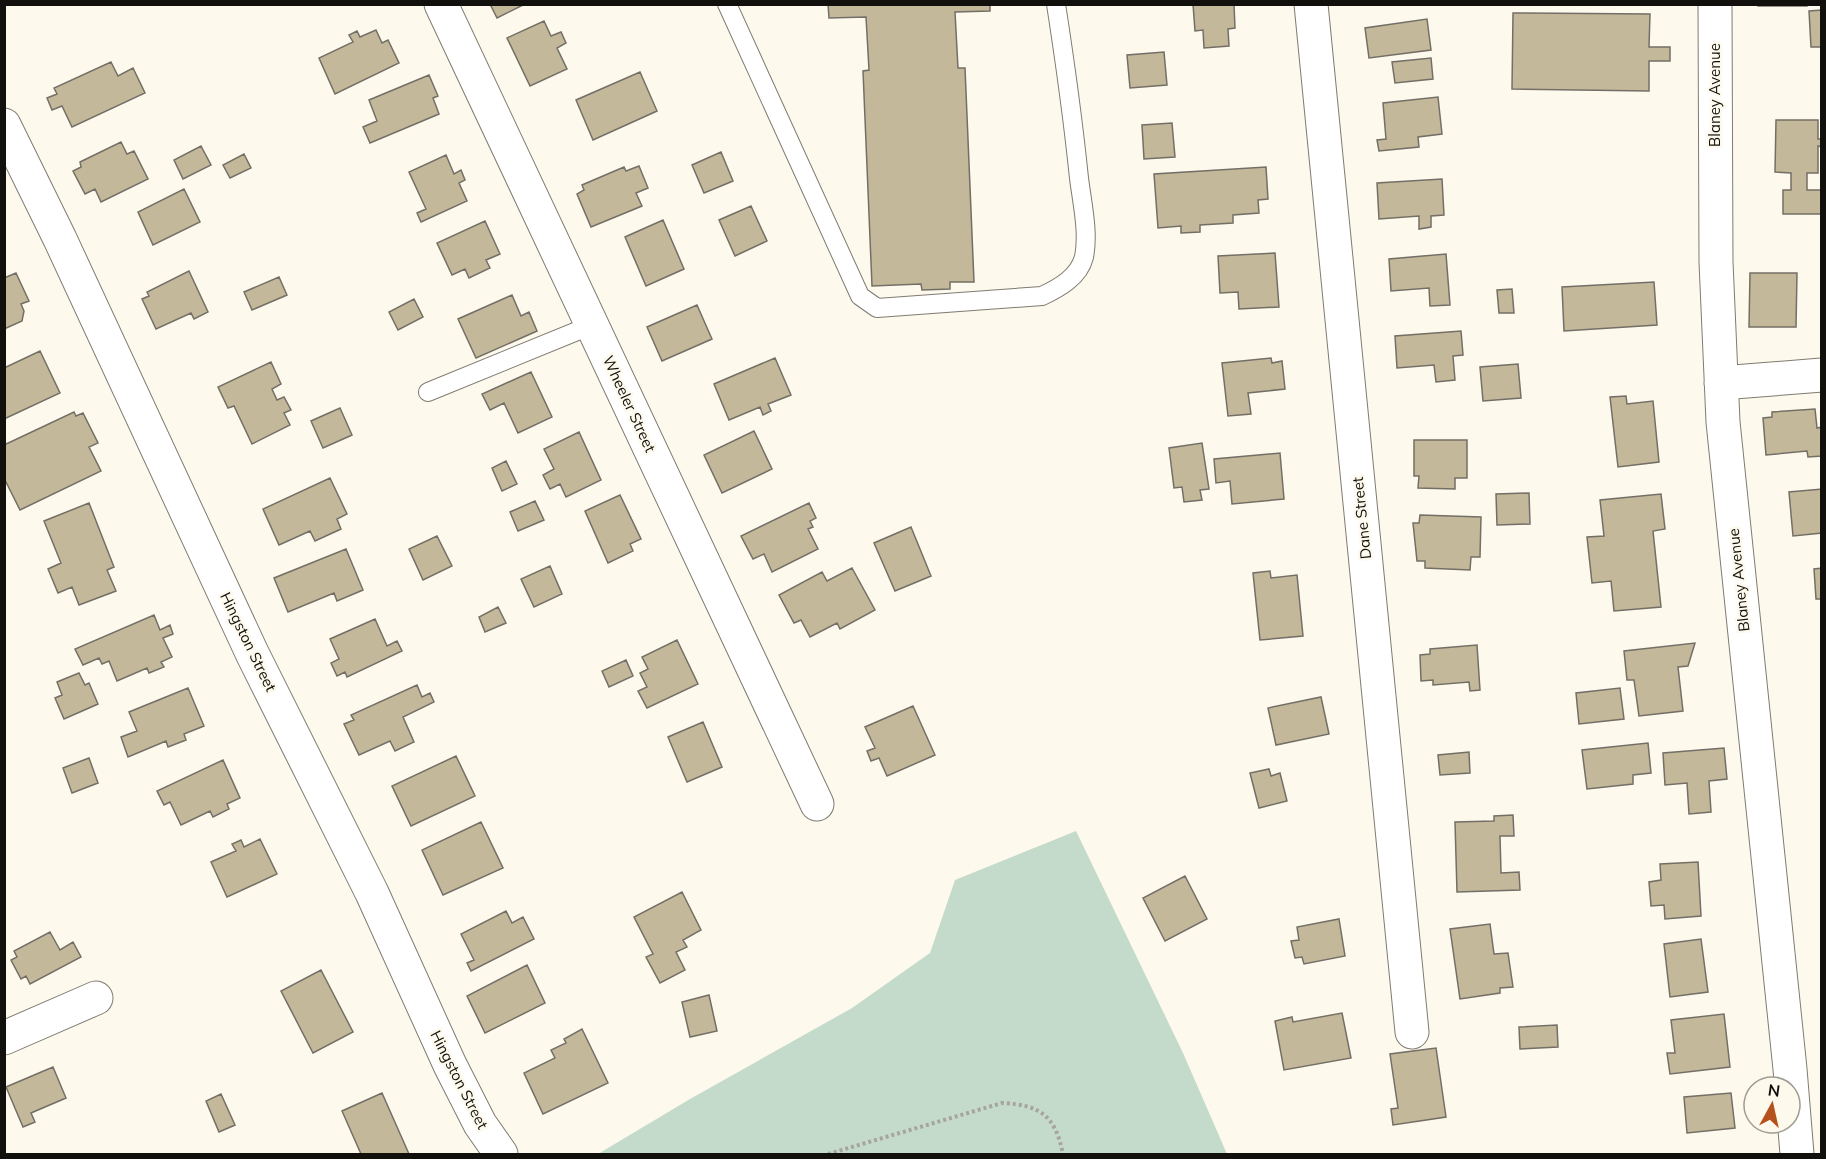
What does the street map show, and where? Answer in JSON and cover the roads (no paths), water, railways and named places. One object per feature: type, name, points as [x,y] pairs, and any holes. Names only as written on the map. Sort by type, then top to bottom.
[{"type":"street","name":"Wheeler Street","points":[[441,4],[817,804]]},
{"type":"street","name":"Dane Street","points":[[1311,4],[1412,1032]]},
{"type":"street","name":"Blaney Avenue","points":[[1715,4],[1715,195],[1723,422],[1797,1155]]},
{"type":"street","name":"Hingston Street","points":[[4,124],[60,239],[252,653],[372,893],[450,1065],[480,1124],[501,1155]]},
{"type":"street","points":[[1721,383],[1821,375]]},
{"type":"street","points":[[4,1038],[96,998]]},
{"type":"lane","points":[[728,4],[860,296],[877,308],[1041,296],[1059,288],[1075,274],[1084,257],[1085,228],[1069,87],[1056,4]]},
{"type":"lane","points":[[428,393],[592,325]]}]
